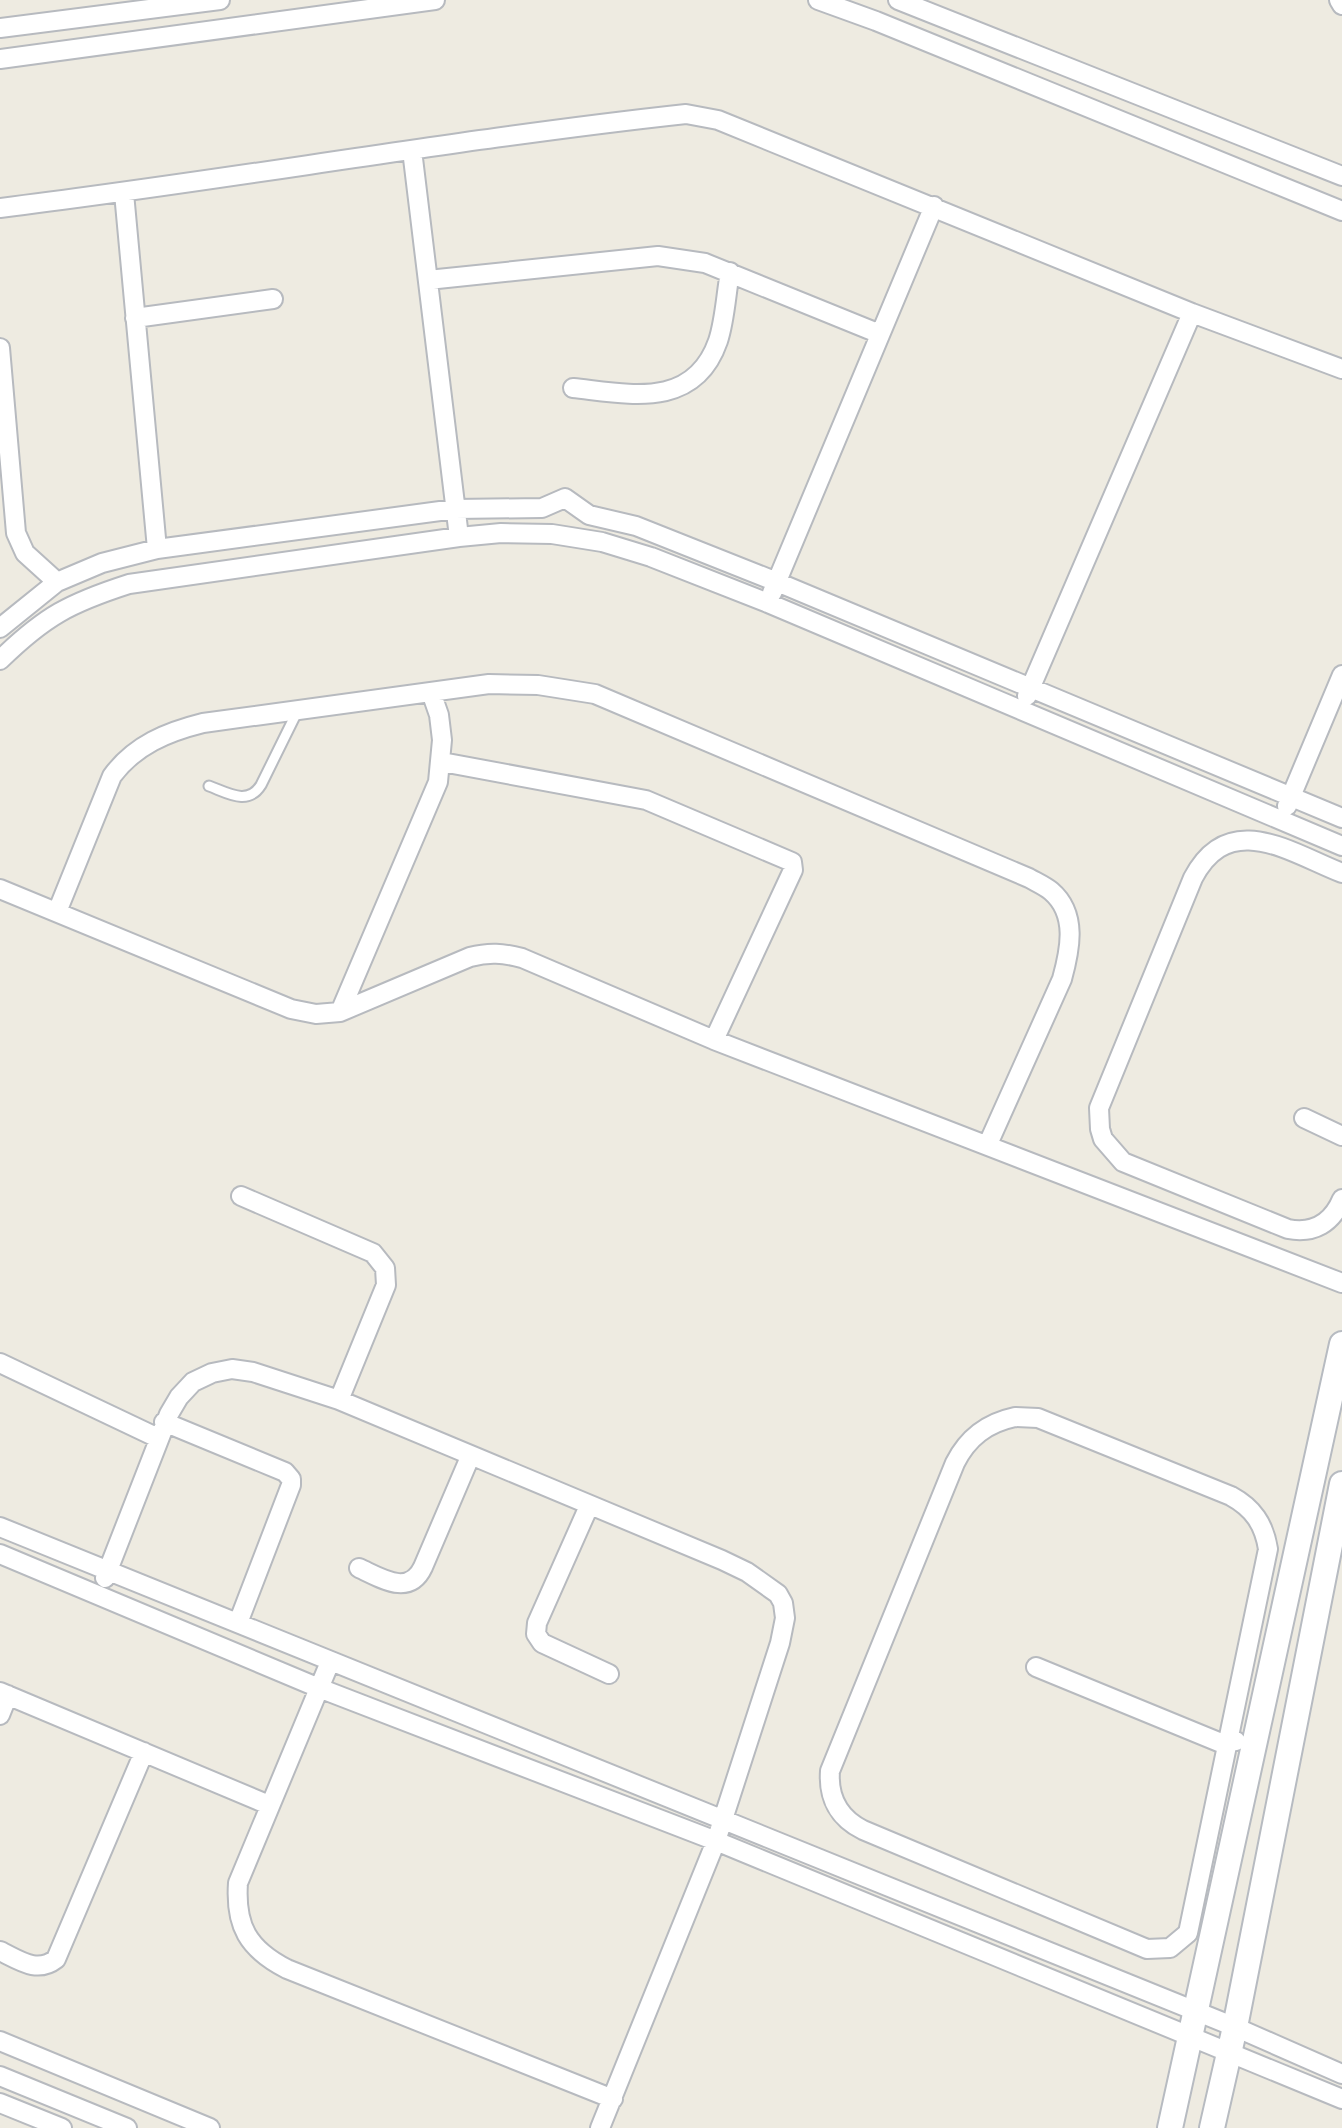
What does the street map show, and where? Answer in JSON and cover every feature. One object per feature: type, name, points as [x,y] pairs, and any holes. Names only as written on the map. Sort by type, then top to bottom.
[{"type":"street","points":[[0,28],[220,0]]},
{"type":"street","points":[[0,59],[435,0]]},
{"type":"street","points":[[818,0],[1342,211]]},
{"type":"street","points":[[898,0],[1342,176]]},
{"type":"street","points":[[0,208],[686,114],[718,120],[1192,313],[1342,369]]},
{"type":"street","points":[[412,150],[459,537]]},
{"type":"street","points":[[124,193],[157,549]]},
{"type":"street","points":[[768,603],[934,206]]},
{"type":"street","points":[[428,280],[658,256],[705,263],[880,334]]},
{"type":"street","points":[[573,388],[656,395],[687,383],[699,372],[718,340],[730,272]]},
{"type":"street","points":[[135,318],[273,299]]},
{"type":"street","points":[[1021,710],[1192,313]]},
{"type":"street","points":[[0,348],[6,489],[16,533],[20,545],[33,562],[57,582]]},
{"type":"street","points":[[0,628],[57,582],[102,563],[157,549],[455,509],[542,508],[565,498],[589,515],[636,526],[777,582],[1342,818]]},
{"type":"street","points":[[0,660],[51,616],[81,599],[129,584],[459,537],[501,533],[552,534],[602,542],[651,557],[768,603],[1342,846]]},
{"type":"street","points":[[1281,820],[1342,675]]},
{"type":"street","points":[[57,912],[112,776],[123,762],[146,744],[171,731],[203,723],[489,684],[538,685],[595,694],[1029,878],[1052,891],[1064,908],[1071,931],[1069,955],[1062,979],[988,1144]]},
{"type":"street","points":[[340,1012],[433,799],[442,762],[442,740],[439,715],[431,692]]},
{"type":"street","points":[[442,762],[646,800],[792,862],[793,870],[714,1040]]},
{"type":"street","points":[[1342,873],[1259,839],[1224,845],[1205,859],[1193,878],[1099,1108],[1098,1118],[1103,1139],[1123,1162],[1288,1229],[1303,1231],[1321,1226],[1336,1212],[1342,1199]]},
{"type":"street","points":[[0,889],[291,1009],[316,1014],[340,1012],[470,957],[505,953],[714,1040],[1342,1283]]},
{"type":"street","points":[[1304,1118],[1342,1136]]},
{"type":"street","points":[[241,1196],[373,1253],[385,1268],[386,1285],[339,1400]]},
{"type":"street","points":[[1170,2128],[1342,1344]]},
{"type":"street","points":[[0,1363],[161,1430],[285,1472],[291,1479],[291,1485],[238,1623]]},
{"type":"street","points":[[99,1596],[161,1430],[179,1397],[193,1382],[212,1373],[232,1369],[253,1372],[339,1400],[747,1572],[778,1594],[785,1618],[774,1669],[716,1841],[600,2128]]},
{"type":"street","points":[[1227,1746],[1268,1549],[1256,1516],[1240,1501],[1038,1418],[1015,1417],[983,1429],[960,1453],[830,1771],[829,1782],[835,1804],[854,1825],[1147,1949],[1163,1950],[1177,1944],[1188,1933],[1227,1746],[1234,1740],[1253,1749]]},
{"type":"street","points":[[359,1568],[395,1584],[402,1585],[415,1579],[470,1457]]},
{"type":"street","points":[[1212,2128],[1235,2027],[1342,1484]]},
{"type":"street","points":[[589,1506],[537,1623],[536,1634],[542,1643],[609,1674]]},
{"type":"street","points":[[0,1527],[1235,2027],[1342,2074]]},
{"type":"street","points":[[0,1555],[319,1688],[716,1841],[1342,2099]]},
{"type":"street","points":[[330,1662],[238,1883],[236,1904],[241,1925],[252,1944],[268,1959],[613,2099]]},
{"type":"street","points":[[1036,1667],[1227,1746]]},
{"type":"street","points":[[0,1715],[4,1694],[269,1805]]},
{"type":"street","points":[[0,1951],[36,1968],[46,1967],[56,1959],[144,1752]]},
{"type":"street","points":[[1104,1999],[1112,1978]]},
{"type":"street","points":[[0,2041],[210,2128]]},
{"type":"street","points":[[0,2076],[127,2128]]},
{"type":"street","points":[[0,2103],[62,2128]]},
{"type":"lane","points":[[209,786],[243,798],[254,794],[298,710]]}]
